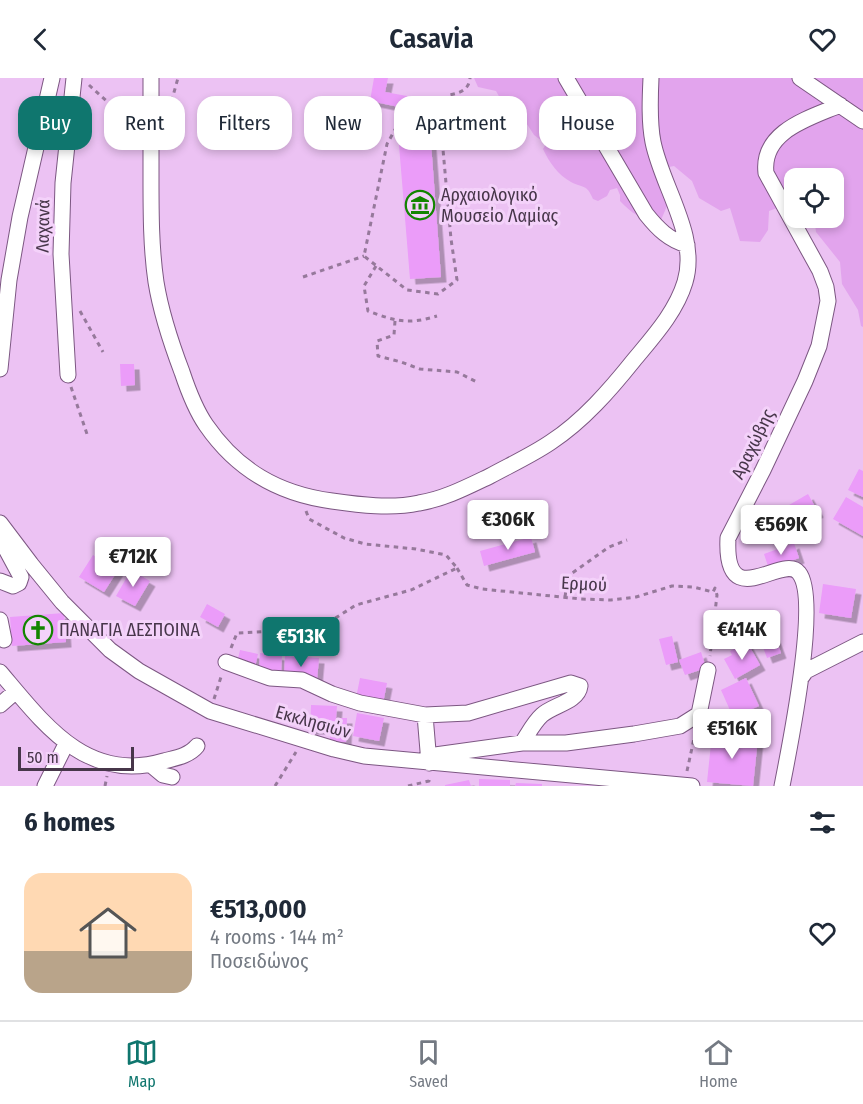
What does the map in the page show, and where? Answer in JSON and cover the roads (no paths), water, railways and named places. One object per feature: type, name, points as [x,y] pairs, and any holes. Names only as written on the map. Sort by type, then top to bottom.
[{"type":"street","points":[[0,369],[8,291],[20,217],[52,78]]},
{"type":"street","name":"Λαχανά","points":[[68,375],[61,254],[63,183],[74,78]]},
{"type":"street","points":[[151,78],[152,244],[156,280],[168,332],[202,419],[218,441],[246,468],[280,489],[308,497],[391,506],[430,501],[478,481],[553,441],[579,420],[607,392],[668,316],[685,283],[688,267],[687,245],[652,140],[651,78]]},
{"type":"street","points":[[566,78],[646,214],[661,232],[678,243],[687,245]]},
{"type":"street","points":[[800,78],[863,121]]},
{"type":"street","name":"Αραχώβης","points":[[782,786],[804,650],[805,596],[801,574],[794,568],[787,568],[754,578],[743,578],[736,574],[730,564],[728,538],[805,381],[819,346],[828,308],[820,271],[766,173],[765,164],[768,151],[775,139],[792,127],[840,105]]},
{"type":"street","name":"Εκκλησιών","points":[[0,523],[62,602],[119,657],[203,708],[303,740],[364,756],[429,760],[686,785]]},
{"type":"street","points":[[0,538],[21,577],[13,586],[0,581]]},
{"type":"street","points":[[0,620],[4,640]]},
{"type":"street","points":[[801,678],[806,671],[863,642]]},
{"type":"street","points":[[226,662],[270,678],[302,680],[332,694],[360,703],[425,715],[468,713],[571,683],[580,686],[579,691],[572,698],[542,715],[522,743]]},
{"type":"street","points":[[425,715],[429,760],[522,743],[566,743],[634,734],[680,726],[699,714],[708,670]]},
{"type":"street","points":[[0,672],[66,744],[102,762],[151,765],[187,754],[197,746]]},
{"type":"street","points":[[0,705],[16,691]]},
{"type":"street","points":[[45,786],[66,744]]},
{"type":"street","points":[[151,765],[163,775],[172,777]]},
{"type":"place","name":"Αρχαιολογικό Μουσείο Λαμίας","points":[[420,205]]},
{"type":"place","name":"ΠΑΝΑΓΙΑ ΔΕΣΠΟΙΝΑ","points":[[38,630]]}]
